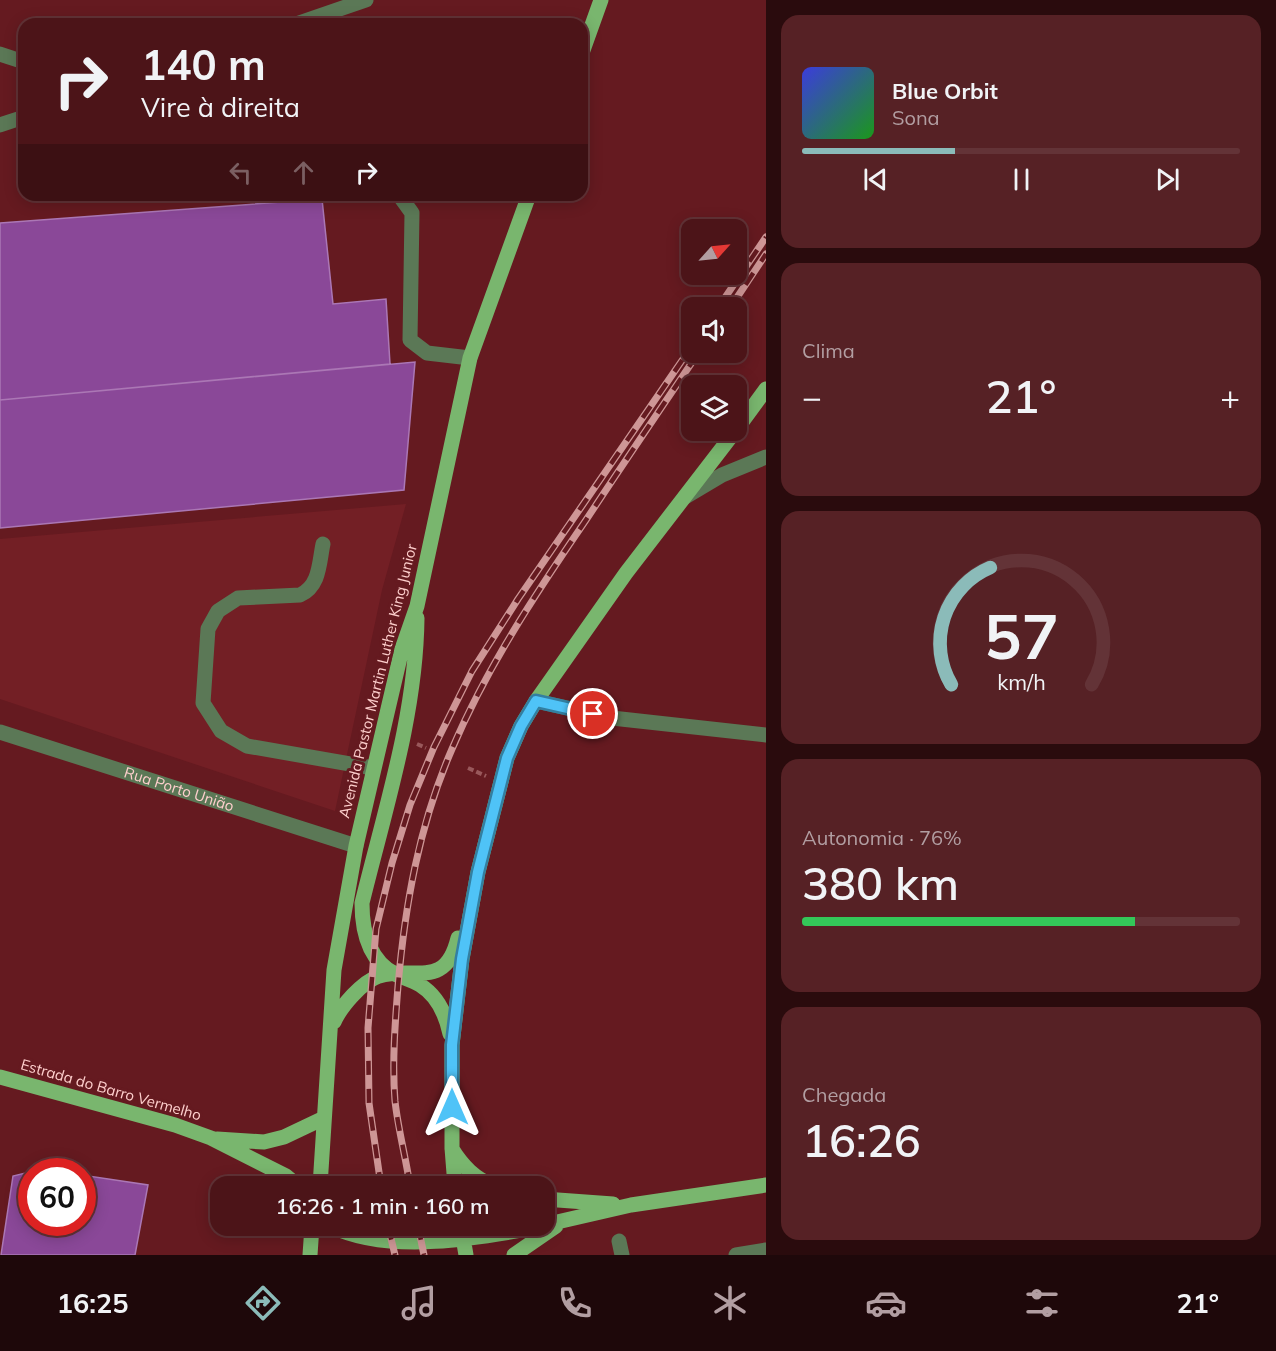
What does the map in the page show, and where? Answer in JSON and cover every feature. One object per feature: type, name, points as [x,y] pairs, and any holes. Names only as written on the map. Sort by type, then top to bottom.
[{"type":"main road","points":[[588,36],[601,0]]},
{"type":"main road","name":"Avenida Pastor Martin Luther King Junior","points":[[321,1176],[334,970],[356,846],[402,649],[417,606],[471,358],[527,201]]},
{"type":"main road","points":[[747,415],[766,389]]},
{"type":"main road","points":[[454,1176],[452,1045],[462,959],[478,872],[507,758],[521,726],[536,701],[626,573],[728,441]]},
{"type":"main road","points":[[417,606],[417,653],[409,713],[362,903],[362,920],[365,936],[381,965],[394,974],[420,984],[441,1005],[452,1045]]},
{"type":"main road","points":[[330,1031],[339,1010],[351,996],[377,977],[394,974],[420,975],[438,970],[448,961],[455,950],[465,908],[478,872]]},
{"type":"main road","name":"Estrada do Barro Vermelho","points":[[0,1077],[175,1125],[211,1138],[286,1176]]},
{"type":"main road","name":"Estrada do Barro Vermelho","points":[[211,1138],[264,1142],[284,1137],[324,1118]]},
{"type":"main road","points":[[452,1148],[465,1168],[474,1176]]},
{"type":"main road","points":[[555,1223],[631,1205],[766,1185]]},
{"type":"main road","points":[[555,1200],[631,1205]]},
{"type":"main road","points":[[514,1255],[564,1222]]},
{"type":"main road","points":[[310,1255],[311,1236]]},
{"type":"main road","points":[[351,1236],[377,1244],[421,1245],[485,1236]]},
{"type":"street","points":[[314,18],[366,0]]},
{"type":"street","points":[[0,54],[18,60]]},
{"type":"street","points":[[0,126],[18,119]]},
{"type":"street","points":[[403,201],[412,213],[410,339],[427,353],[471,358]]},
{"type":"street","points":[[685,497],[722,475],[766,457]]},
{"type":"street","points":[[323,544],[315,582],[309,591],[300,595],[238,598],[218,611],[208,629],[203,703],[221,731],[247,746],[373,768]]},
{"type":"street","points":[[536,701],[612,718],[766,735]]},
{"type":"street","name":"Rua Porto União","points":[[0,732],[356,846]]},
{"type":"street","points":[[736,1255],[766,1250]]},
{"type":"shaded area","points":[[406,504],[382,590],[335,811],[0,699],[0,539]]},
{"type":"building","points":[[295,201],[322,201],[333,304],[386,299],[390,364],[0,400],[0,223]]},
{"type":"building","points":[[415,362],[404,490],[0,528],[0,400]]},
{"type":"building","points":[[18,1175],[18,1236],[96,1236],[96,1177],[148,1185],[135,1255],[1,1255],[13,1176]]},
{"type":"railway","points":[[725,297],[766,237]]},
{"type":"railway","points":[[737,297],[766,254]]},
{"type":"railway","points":[[380,1176],[369,1103],[368,1028],[376,929],[392,863],[410,805],[434,747],[472,671],[518,599],[681,362]]},
{"type":"railway","points":[[408,1176],[394,1087],[397,1000],[409,895],[422,836],[440,778],[466,719],[513,631],[692,363]]},
{"type":"railway","points":[[390,1236],[395,1255]]},
{"type":"railway","points":[[420,1236],[424,1255]]},
{"type":"route","points":[[452,1107],[452,1045],[462,959],[478,872],[507,758],[521,726],[536,701],[593,714]]}]
